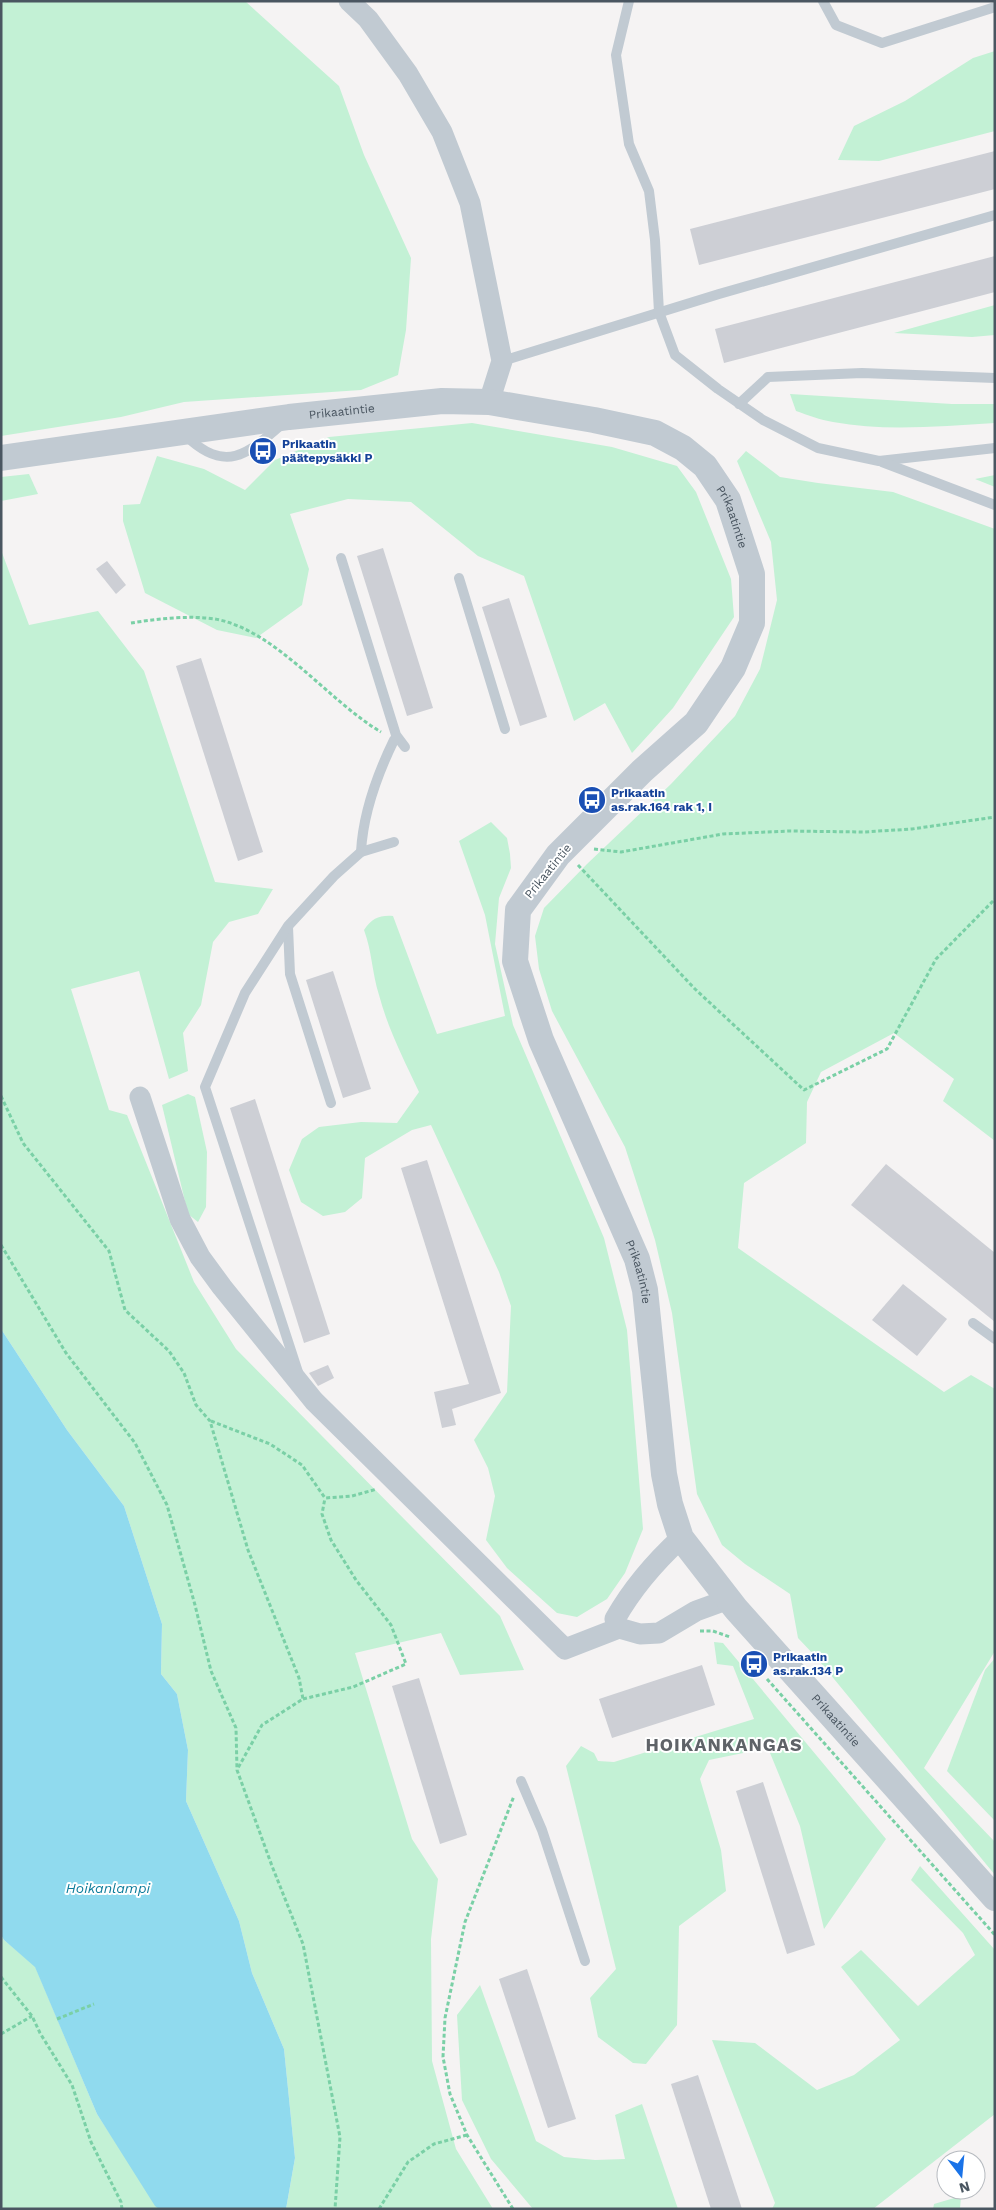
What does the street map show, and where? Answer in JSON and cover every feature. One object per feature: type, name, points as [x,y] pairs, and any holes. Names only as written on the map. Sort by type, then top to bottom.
[{"type":"street","points":[[349,1],[368,19],[408,74],[442,132],[470,202],[502,360],[489,402]]},
{"type":"street","name":"Prikaatintie","points":[[1,458],[289,417],[442,401],[489,402],[656,433],[683,448],[705,466],[728,500],[752,574],[752,623],[732,668],[696,723],[642,771],[564,850],[518,910],[515,961],[541,1040],[637,1258],[644,1290],[664,1474],[670,1504],[682,1538],[729,1599],[995,1898]]},
{"type":"street","points":[[140,1097],[180,1219],[200,1257],[222,1287],[314,1401],[565,1649],[619,1628],[640,1634],[658,1633],[696,1611],[729,1599]]},
{"type":"street","points":[[619,1628],[615,1619],[630,1593],[654,1563],[682,1538]]},
{"type":"lane","points":[[629,1],[616,55],[629,144],[650,191],[659,312],[675,355],[763,420],[818,448],[879,461],[995,505]]},
{"type":"lane","points":[[823,1],[836,25],[882,43],[995,7]]},
{"type":"lane","points":[[502,360],[659,312],[995,215]]},
{"type":"lane","points":[[739,404],[768,377],[862,373],[995,378]]},
{"type":"lane","points":[[879,461],[995,448]]},
{"type":"lane","points":[[342,558],[396,735],[405,747]]},
{"type":"lane","points":[[459,578],[505,729]]},
{"type":"lane","points":[[361,852],[362,835],[370,800],[380,768],[394,740]]},
{"type":"lane","points":[[303,1387],[205,1087],[245,993],[288,926],[334,876],[361,852],[394,842]]},
{"type":"lane","points":[[288,926],[290,974],[331,1103]]},
{"type":"lane","points":[[973,1323],[995,1339]]},
{"type":"lane","points":[[521,1781],[542,1830],[585,1961]]},
{"type":"path","points":[[132,623],[172,618],[215,619],[249,630],[275,646],[345,708],[394,740]]},
{"type":"path","points":[[564,850],[592,849],[621,852],[723,834],[789,830],[864,832],[912,830],[995,817]]},
{"type":"path","points":[[564,850],[695,989],[804,1090],[887,1048],[936,959],[995,899]]},
{"type":"path","points":[[1,1096],[23,1143],[109,1251],[125,1310],[170,1351],[184,1373],[196,1405],[210,1421],[248,1550],[300,1678],[303,1699]]},
{"type":"path","points":[[1,1245],[66,1353],[135,1443],[168,1505],[196,1605],[211,1671],[236,1728],[237,1770],[303,1944],[340,2137],[335,2209]]},
{"type":"path","points":[[210,1421],[270,1444],[302,1465],[324,1498],[322,1514],[331,1540],[356,1580],[391,1625],[406,1664],[353,1688],[303,1699],[262,1725],[237,1770]]},
{"type":"path","points":[[324,1498],[352,1496],[397,1483]]},
{"type":"path","points":[[695,1632],[713,1631],[730,1636],[735,1642]]},
{"type":"path","points":[[763,1675],[995,1934]]},
{"type":"path","points":[[513,2209],[467,2135],[450,2094],[443,2057],[445,2018],[465,1922],[508,1806],[521,1781]]},
{"type":"path","points":[[1,1977],[32,2016],[40,2033],[72,2085],[91,2142],[121,2202],[122,2209]]},
{"type":"path","points":[[57,2019],[94,2004]]},
{"type":"path","points":[[1,2034],[32,2016]]},
{"type":"path","points":[[378,2209],[408,2162],[434,2144],[467,2135]]},
{"type":"green space","points":[[1,1],[245,1],[339,86],[364,155],[411,258],[406,330],[398,375],[361,390],[184,402],[121,417],[1,436]]},
{"type":"green space","points":[[995,51],[995,131],[879,161],[838,160],[854,126],[905,101],[973,58]]},
{"type":"green space","points":[[995,305],[995,335],[972,337],[894,333]]},
{"type":"green space","points":[[790,394],[952,404],[995,404],[995,423],[893,428],[853,425],[823,420],[796,411]]},
{"type":"green space","points":[[472,423],[612,447],[677,466],[696,492],[731,579],[734,617],[673,708],[632,753],[605,703],[574,721],[524,576],[478,556],[411,502],[348,499],[290,514],[309,569],[302,605],[256,638],[217,630],[145,593],[123,521],[123,505],[140,504],[157,456],[204,469],[245,490],[275,460],[329,437]]},
{"type":"green space","points":[[746,451],[780,477],[893,492],[995,529],[995,1141],[943,1101],[954,1079],[894,1033],[821,1072],[807,1102],[806,1143],[744,1183],[738,1248],[944,1392],[971,1375],[995,1389],[995,1651],[924,1768],[995,1842],[995,1875],[816,1657],[798,1638],[790,1594],[745,1564],[722,1545],[697,1494],[672,1313],[655,1240],[625,1147],[552,1011],[539,969],[535,936],[544,908],[671,784],[735,716],[760,669],[777,600],[771,542],[737,461]]},
{"type":"green space","points":[[29,474],[38,494],[1,501],[1,477]]},
{"type":"green space","points":[[995,475],[995,487],[975,479]]},
{"type":"green space","points":[[1,550],[29,625],[98,611],[144,671],[215,882],[273,889],[258,914],[229,922],[213,942],[201,1005],[183,1033],[188,1071],[169,1079],[139,971],[71,989],[109,1110],[127,1115],[194,1282],[236,1349],[500,1616],[524,1670],[460,1675],[441,1633],[355,1653],[412,1839],[438,1879],[431,1939],[432,2061],[456,2149],[493,2209],[286,2209],[295,2158],[284,2049],[252,1973],[239,1921],[186,1801],[188,1750],[177,1694],[161,1674],[162,1624],[124,1506],[67,1430],[1,1329]]},
{"type":"green space","points":[[491,822],[507,838],[510,854],[511,868],[499,898],[495,944],[513,1025],[604,1238],[627,1330],[643,1529],[625,1573],[607,1599],[577,1617],[557,1613],[507,1568],[486,1540],[495,1496],[488,1468],[474,1440],[507,1392],[511,1306],[499,1272],[431,1125],[412,1130],[365,1158],[362,1198],[345,1212],[323,1216],[301,1202],[289,1170],[302,1139],[319,1127],[361,1122],[397,1123],[419,1092],[392,1032],[377,987],[364,930],[373,920],[384,916],[393,916],[437,1034],[505,1016],[485,915],[459,841]]},
{"type":"green space","points":[[188,1094],[195,1097],[207,1152],[206,1207],[198,1222],[188,1214],[162,1105]]},
{"type":"green space","points":[[714,1642],[723,1643],[886,1839],[824,1929],[800,1826],[768,1748],[709,1760],[700,1779],[721,1850],[726,1891],[679,1926],[677,2025],[646,2064],[633,2063],[598,2037],[590,1998],[616,1969],[566,1766],[581,1746],[594,1753],[598,1761],[614,1762],[754,1719],[733,1666],[717,1664]]},
{"type":"green space","points":[[995,1658],[995,1821],[947,1771],[985,1670]]},
{"type":"green space","points":[[920,1866],[995,1950],[995,2114],[949,2150],[936,2150],[936,2160],[873,2209],[772,2209],[775,2203],[712,2040],[755,2043],[817,2090],[854,2075],[900,2040],[841,1967],[861,1950],[918,2006],[975,1955],[963,1933],[911,1880]]},
{"type":"green space","points":[[1,1935],[4,1940],[35,1966],[97,2114],[159,2209],[1,2209]]},
{"type":"green space","points":[[480,1985],[536,2141],[564,2157],[595,2160],[625,2159],[615,2115],[642,2104],[678,2209],[533,2209],[491,2159],[462,2100],[457,2015]]},
{"type":"green space","points":[[948,2200],[961,2200],[960,2209],[933,2209],[934,2204]]},
{"type":"water","name":"Hoikanlampi","points":[[1,1329],[67,1430],[124,1506],[162,1624],[161,1674],[177,1694],[188,1750],[186,1801],[239,1921],[252,1973],[284,2049],[295,2158],[286,2209],[159,2209],[155,2206],[97,2114],[35,1967],[4,1940],[1,1935]]},
{"type":"building","points":[[995,151],[995,189],[699,265],[690,229]]},
{"type":"building","points":[[995,256],[995,292],[724,363],[715,329]]},
{"type":"building","points":[[383,548],[433,708],[407,716],[357,556]]},
{"type":"building","points":[[107,561],[126,585],[116,594],[96,569]]},
{"type":"building","points":[[509,598],[547,717],[520,726],[482,607]]},
{"type":"building","points":[[201,658],[263,852],[238,861],[176,666]]},
{"type":"building","points":[[333,971],[371,1089],[343,1098],[306,980]]},
{"type":"building","points":[[255,1099],[330,1334],[304,1343],[230,1108]]},
{"type":"building","points":[[427,1160],[501,1393],[452,1409],[456,1425],[442,1428],[434,1392],[469,1384],[401,1168]]},
{"type":"building","points":[[886,1164],[995,1253],[995,1322],[851,1205]]},
{"type":"building","points":[[903,1284],[947,1319],[917,1356],[872,1320]]},
{"type":"building","points":[[328,1365],[334,1378],[318,1386],[309,1373]]},
{"type":"building","points":[[702,1665],[715,1705],[612,1738],[599,1699]]},
{"type":"building","points":[[419,1678],[467,1835],[440,1844],[392,1686]]},
{"type":"building","points":[[763,1782],[815,1945],[787,1954],[736,1791]]},
{"type":"building","points":[[527,1969],[576,2119],[548,2128],[499,1979]]},
{"type":"building","points":[[698,2075],[742,2209],[711,2209],[671,2084]]},
{"type":"place","name":"Prikaatin päätepysäkki P","points":[[263,451]]},
{"type":"place","name":"Prikaatin as.rak.164 rak 1, I","points":[[592,800]]},
{"type":"place","name":"Prikaatin as.rak.134 P","points":[[754,1664]]},
{"type":"district","name":"HOIKANKANGAS","points":[[724,1744]]}]
